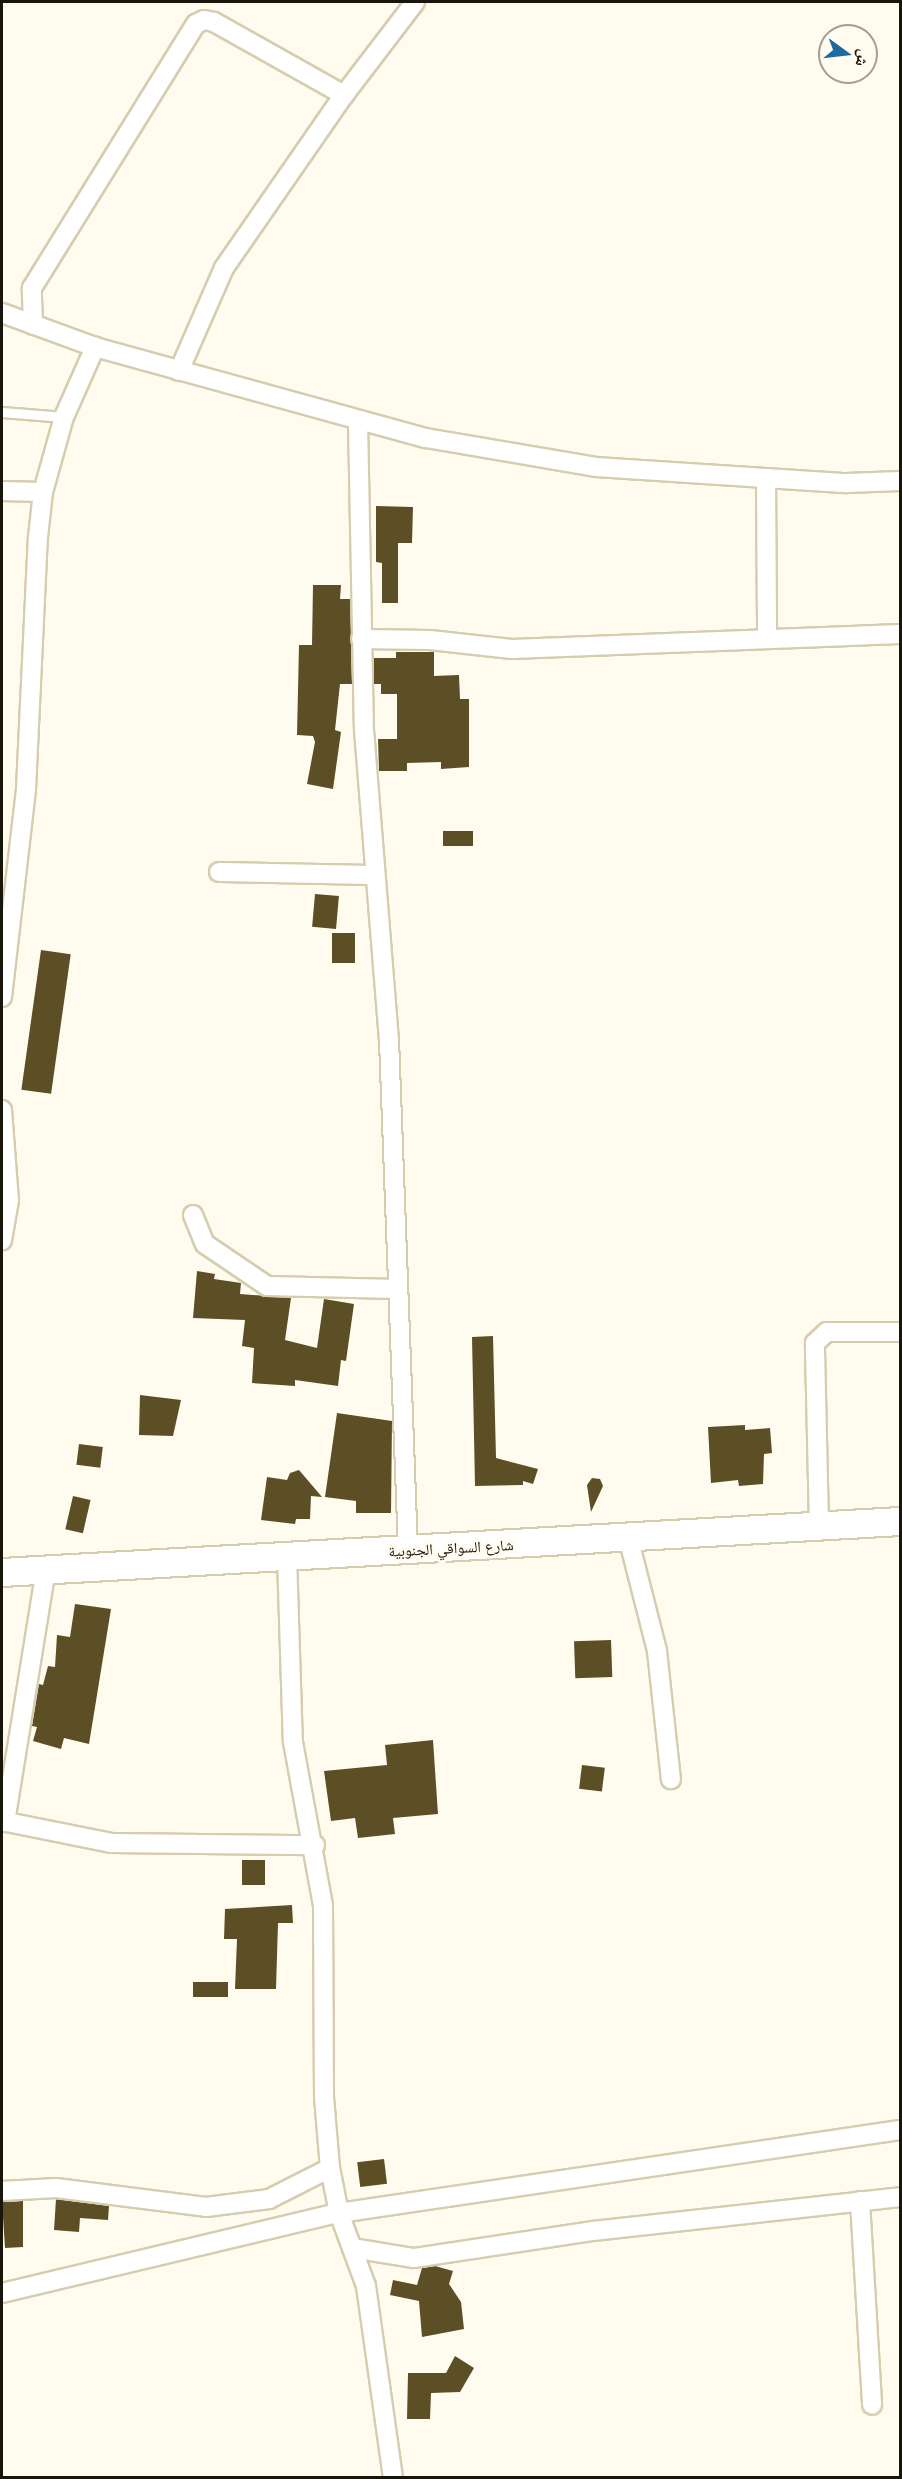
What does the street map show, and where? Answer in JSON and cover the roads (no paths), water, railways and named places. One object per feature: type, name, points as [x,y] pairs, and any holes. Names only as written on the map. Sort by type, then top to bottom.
[{"type":"street","points":[[179,372],[224,268],[344,95],[414,2]]},
{"type":"street","points":[[33,325],[32,288],[196,24],[204,20],[214,22],[344,95]]},
{"type":"street","points":[[2,312],[95,347],[179,372],[426,438],[596,467],[766,479],[900,481]]},
{"type":"street","points":[[2,997],[6,944],[26,789],[38,537],[43,492],[64,417],[95,347]]},
{"type":"street","points":[[358,421],[361,639],[374,875],[389,1040],[408,1550]]},
{"type":"street","points":[[766,479],[767,637]]},
{"type":"street","points":[[2,492],[43,492]]},
{"type":"street","points":[[361,639],[430,640],[513,649],[767,637],[900,634]]},
{"type":"street","points":[[219,872],[374,875]]},
{"type":"street","points":[[2,1110],[9,1200],[2,1240]]},
{"type":"street","points":[[193,1215],[205,1244],[267,1286],[398,1289]]},
{"type":"street","points":[[819,1526],[814,1343],[827,1332],[900,1332]]},
{"type":"street","name":"شارع السواقي الجنوبية","points":[[2,1572],[900,1521]]},
{"type":"street","points":[[628,1537],[657,1651],[671,1779]]},
{"type":"street","points":[[287,1556],[293,1742],[315,1845],[323,1905],[324,2097],[330,2168],[339,2213],[366,2286],[393,2478]]},
{"type":"street","points":[[46,1569],[3,1821],[111,1844],[315,1845]]},
{"type":"street","points":[[2,2293],[339,2213],[900,2130]]},
{"type":"street","points":[[2,2191],[56,2188],[206,2207],[269,2199],[330,2168]]},
{"type":"street","points":[[352,2248],[414,2258],[593,2231],[900,2197]]},
{"type":"street","points":[[860,2201],[872,2405]]},
{"type":"lane","points":[[2,412],[64,417]]}]
